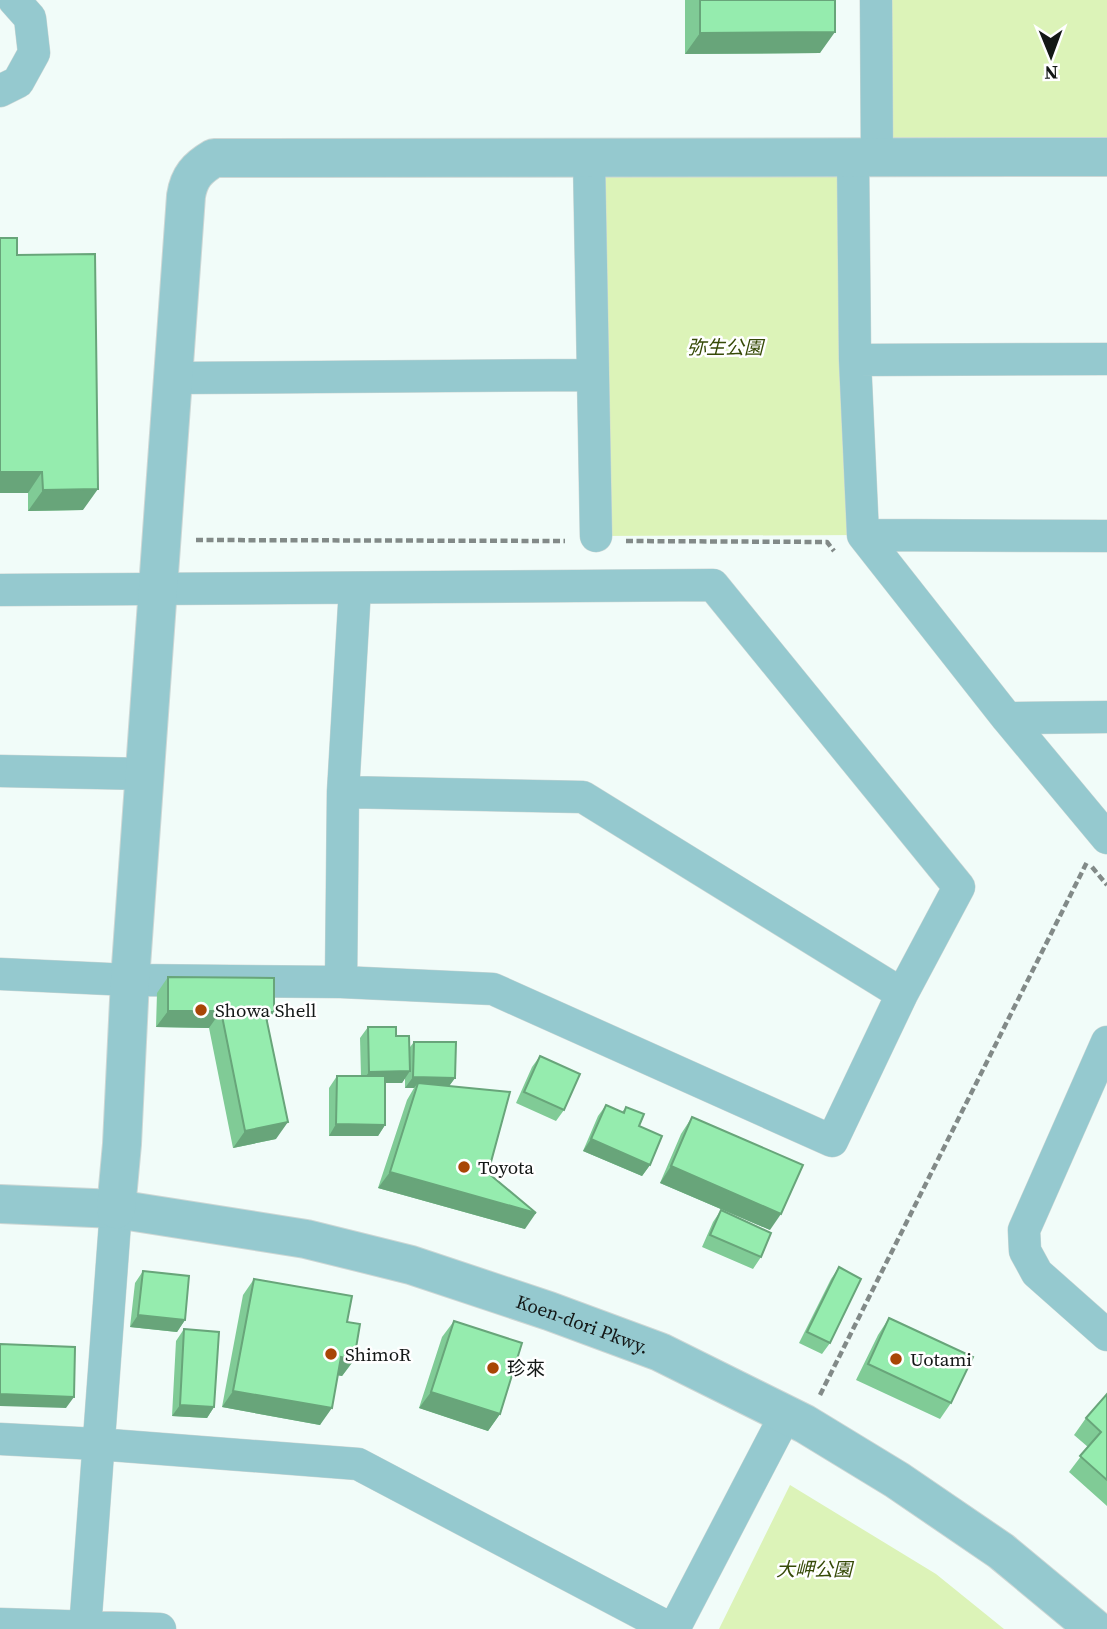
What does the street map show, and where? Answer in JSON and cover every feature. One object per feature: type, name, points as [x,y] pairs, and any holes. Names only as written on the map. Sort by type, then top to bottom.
[{"type":"street","points":[[0,91],[18,82],[34,53],[30,19],[14,0]]},
{"type":"street","points":[[876,0],[855,360],[863,535],[1007,718],[1105,836]]},
{"type":"street","points":[[85,1628],[122,1144],[130,980],[188,182],[199,167],[214,158],[1107,157]]},
{"type":"street","points":[[589,158],[596,536]]},
{"type":"street","points":[[855,360],[1107,359]]},
{"type":"street","points":[[173,378],[593,375]]},
{"type":"street","points":[[863,535],[1107,536]]},
{"type":"street","points":[[0,590],[713,586],[959,887],[902,994],[832,1141],[493,989],[341,982],[130,980],[0,974]]},
{"type":"street","points":[[341,982],[344,792],[355,588]]},
{"type":"street","points":[[1007,718],[1107,717]]},
{"type":"street","points":[[0,771],[146,774]]},
{"type":"street","points":[[344,792],[583,797],[902,994]]},
{"type":"street","points":[[1107,1042],[1024,1230],[1025,1251],[1037,1273],[1107,1335]]},
{"type":"street","name":"Koen-dori Pkwy.","points":[[0,1204],[116,1209],[306,1239],[411,1265],[660,1352],[795,1419],[897,1480],[1001,1551],[1095,1629]]},
{"type":"street","points":[[0,1439],[358,1464],[673,1629],[795,1419]]},
{"type":"street","points":[[0,1624],[160,1629]]},
{"type":"path","points":[[795,1419],[1105,836]]},
{"type":"green space","points":[[875,0],[1107,0],[1107,157],[877,158]]},
{"type":"green space","name":"弥生公園","points":[[589,158],[853,159],[863,535],[596,536]]},
{"type":"green space","name":"大岬公園","points":[[790,1485],[936,1574],[1004,1629],[719,1629]]},
{"type":"building","points":[[700,0],[835,0],[835,32],[700,33]]},
{"type":"building","points":[[0,238],[17,238],[17,255],[95,254],[98,489],[43,490],[42,472],[0,472]]},
{"type":"building","points":[[168,977],[274,978],[274,1012],[265,1012],[288,1122],[245,1131],[221,1011],[168,1011]]},
{"type":"building","points":[[368,1027],[396,1027],[396,1036],[409,1036],[410,1071],[369,1072]]},
{"type":"building","points":[[414,1042],[456,1042],[455,1078],[413,1077]]},
{"type":"building","points":[[540,1056],[580,1074],[564,1110],[524,1092]]},
{"type":"building","points":[[337,1076],[385,1076],[385,1125],[336,1124]]},
{"type":"building","points":[[418,1083],[510,1092],[488,1173],[536,1213],[390,1172]]},
{"type":"building","points":[[606,1105],[624,1113],[626,1107],[644,1114],[639,1126],[662,1136],[650,1165],[591,1139]]},
{"type":"building","points":[[692,1117],[803,1165],[781,1214],[671,1166]]},
{"type":"building","points":[[721,1210],[771,1233],[761,1257],[710,1235]]},
{"type":"building","points":[[839,1267],[861,1279],[830,1343],[807,1332]]},
{"type":"building","points":[[143,1271],[189,1276],[185,1320],[138,1315]]},
{"type":"building","points":[[254,1279],[352,1296],[347,1322],[360,1324],[354,1360],[341,1357],[332,1408],[233,1391]]},
{"type":"building","points":[[889,1318],[973,1357],[951,1403],[868,1364]]},
{"type":"building","points":[[454,1321],[522,1343],[500,1414],[431,1392]]},
{"type":"building","points":[[184,1329],[219,1332],[214,1407],[180,1405]]},
{"type":"building","points":[[0,1344],[75,1347],[74,1397],[0,1394]]},
{"type":"building","points":[[1107,1394],[1107,1480],[1080,1456],[1101,1432],[1086,1418]]},
{"type":"place","name":"Showa Shell","points":[[201,1010]]},
{"type":"place","name":"Toyota","points":[[464,1167]]},
{"type":"place","name":"ShimoR","points":[[331,1354]]},
{"type":"place","name":"Uotami","points":[[896,1359]]},
{"type":"place","name":"珍來","points":[[493,1368]]}]
